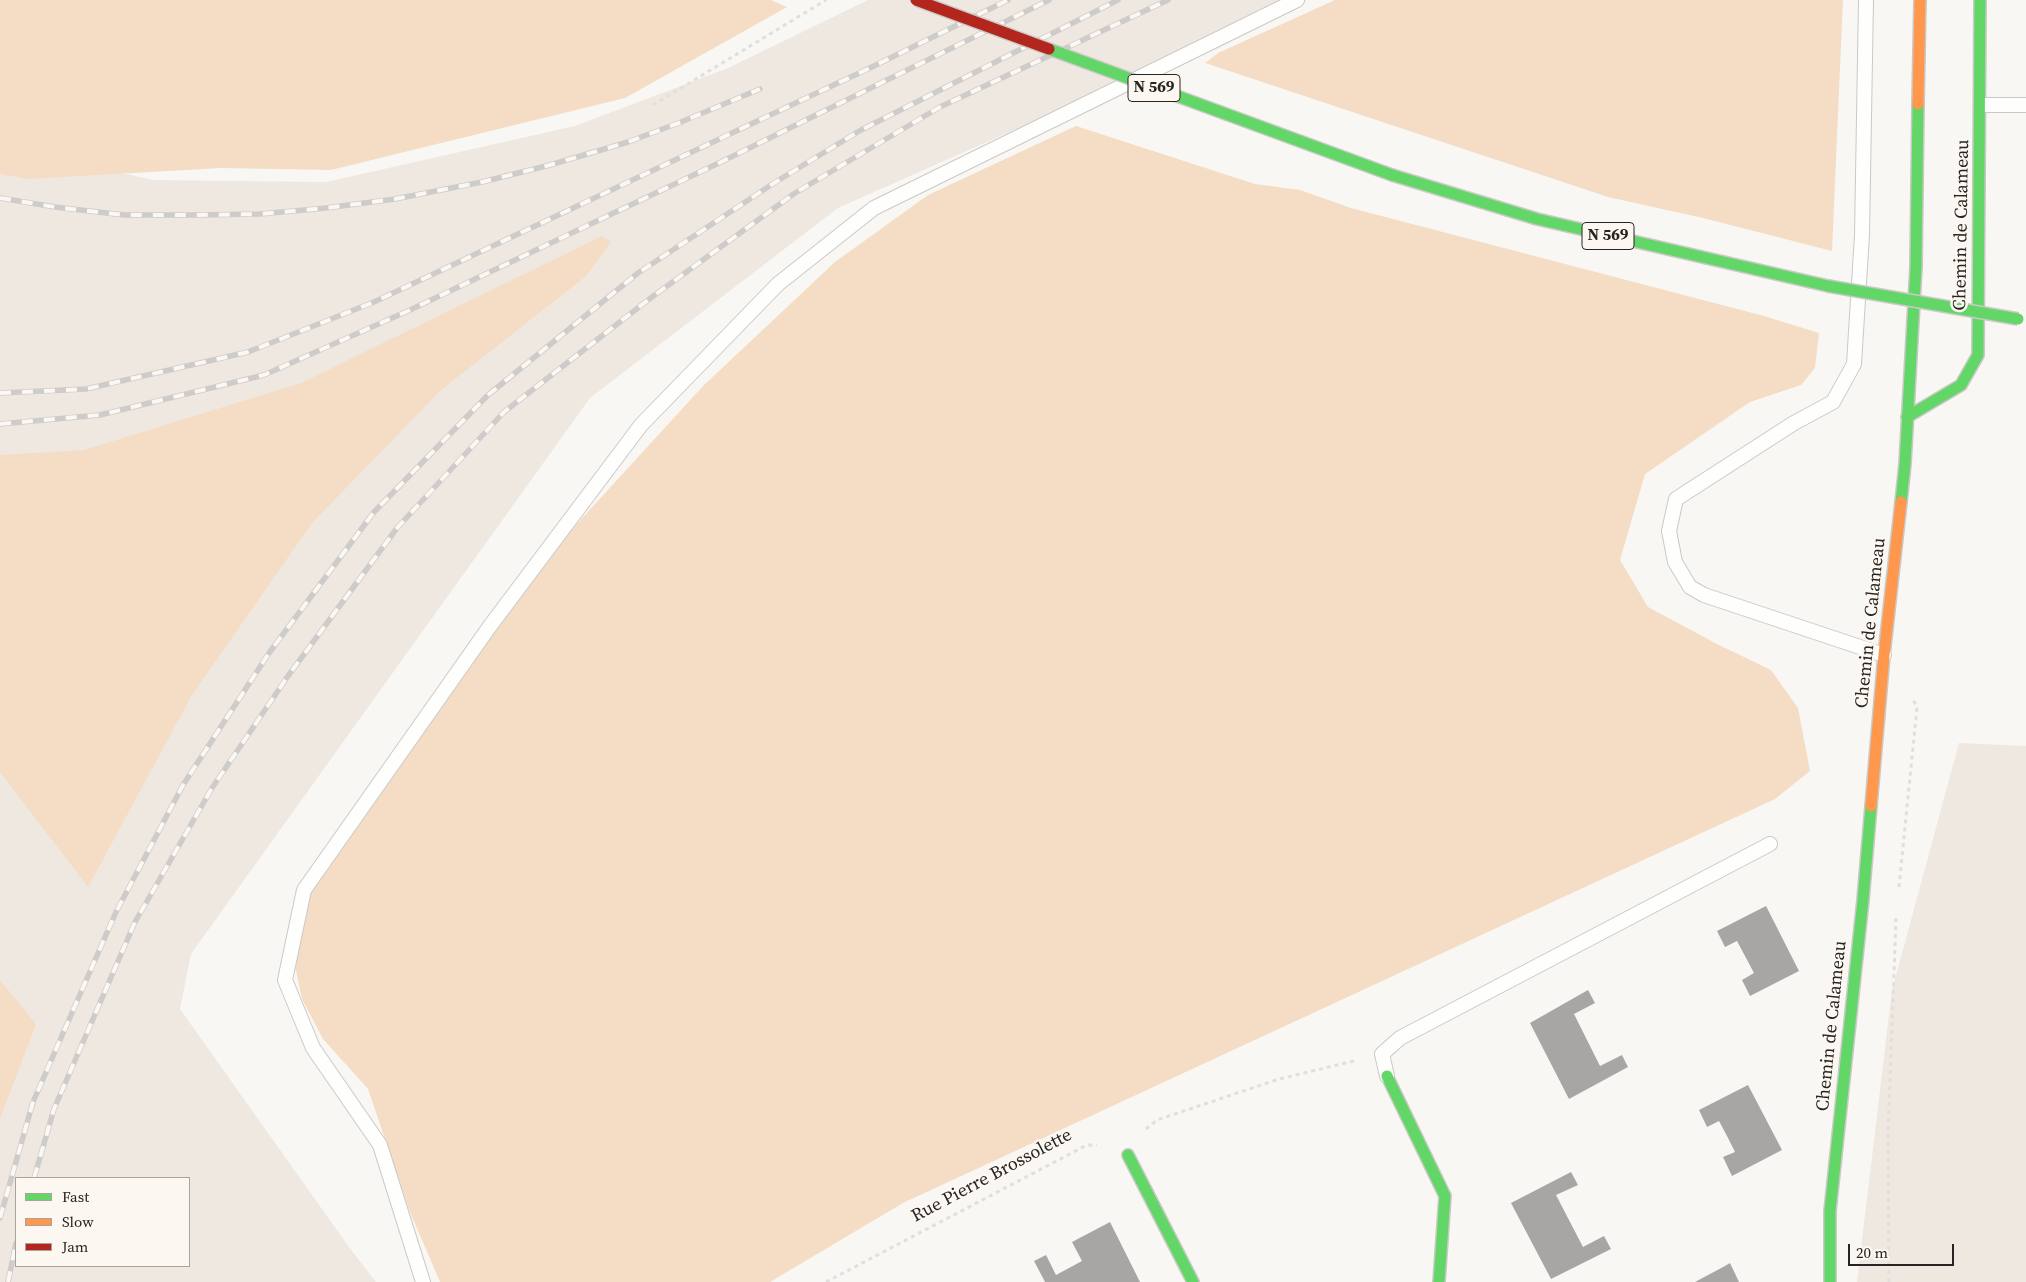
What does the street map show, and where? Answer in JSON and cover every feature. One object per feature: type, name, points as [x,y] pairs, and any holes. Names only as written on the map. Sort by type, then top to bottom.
[{"type":"main road","name":"N 569","points":[[916,0],[1392,174],[1537,219],[1828,286],[2022,320]]},
{"type":"main road","points":[[1907,417],[1916,267],[1920,0]]},
{"type":"main road","name":"Chemin de Calameau","points":[[1830,1282],[1830,1211],[1863,900],[1884,655],[1905,464],[1907,417],[1961,385],[1978,355],[1980,0]]},
{"type":"main road","points":[[1387,1076],[1445,1196],[1439,1282]]},
{"type":"main road","points":[[1128,1155],[1193,1282]]},
{"type":"lane","points":[[423,1282],[380,1144],[313,1048],[286,980],[304,890],[490,626],[641,425],[778,284],[874,208],[1297,0]]},
{"type":"lane","points":[[1866,0],[1862,236],[1854,364],[1833,402],[1794,423],[1676,499],[1669,531],[1675,562],[1690,587],[1704,595],[1884,655]]},
{"type":"lane","points":[[1980,105],[2026,105]]},
{"type":"lane","points":[[1387,1076],[1382,1054],[1400,1038],[1770,844]]},
{"type":"path","points":[[653,105],[826,0]]},
{"type":"path","points":[[1899,888],[1917,706],[1912,699]]},
{"type":"path","points":[[1889,1282],[1888,1134],[1896,917]]},
{"type":"path","points":[[1128,1155],[1143,1132],[1157,1120],[1279,1079],[1382,1054]]},
{"type":"path","name":"Rue Pierre Brossolette","points":[[826,1282],[1088,1145],[1113,1144],[1128,1155]]},
{"type":"shaded area","points":[[0,0],[771,0],[787,7],[625,98],[331,170],[221,168],[28,179],[0,174]]},
{"type":"shaded area","points":[[868,0],[1307,0],[838,208],[590,398],[191,954],[180,1009],[349,1247],[376,1282],[0,1282],[0,146],[153,180],[326,182],[575,126],[728,68]]},
{"type":"shaded area","points":[[1335,0],[1843,0],[1832,251],[1703,218],[1608,197],[1205,63],[1218,53]]},
{"type":"shaded area","points":[[1076,126],[1255,184],[1300,190],[1351,208],[1764,316],[1819,333],[1815,368],[1801,385],[1750,402],[1645,474],[1620,560],[1648,607],[1771,670],[1798,708],[1810,771],[1775,799],[903,1203],[770,1282],[440,1282],[410,1212],[368,1089],[323,1039],[302,999],[291,946],[309,896],[552,551],[703,386],[835,262],[928,195]]},
{"type":"shaded area","points":[[602,236],[611,242],[585,277],[441,390],[312,523],[192,695],[88,887],[0,772],[0,455],[84,450],[301,383]]},
{"type":"shaded area","points":[[1959,743],[2026,746],[2026,1282],[1857,1282],[1892,990]]},
{"type":"shaded area","points":[[0,980],[36,1024],[0,1119]]},
{"type":"building","points":[[1766,906],[1799,971],[1750,996],[1742,980],[1754,973],[1737,941],[1725,947],[1717,931]]},
{"type":"building","points":[[1588,990],[1595,1003],[1574,1014],[1600,1066],[1622,1055],[1628,1067],[1569,1099],[1530,1023]]},
{"type":"building","points":[[1748,1085],[1782,1150],[1732,1176],[1723,1157],[1735,1152],[1719,1121],[1707,1127],[1699,1110]]},
{"type":"building","points":[[1571,1172],[1578,1185],[1556,1195],[1583,1247],[1604,1236],[1611,1249],[1551,1279],[1511,1203]]},
{"type":"building","points":[[1110,1222],[1140,1282],[1045,1282],[1034,1261],[1046,1255],[1056,1275],[1082,1261],[1072,1242]]},
{"type":"building","points":[[1730,1263],[1739,1282],[1695,1282],[1725,1266]]},
{"type":"railway","points":[[0,393],[86,389],[248,352],[374,302],[874,66],[1008,0]]},
{"type":"railway","points":[[0,424],[100,415],[264,375],[410,310],[723,161],[1049,0]]},
{"type":"railway","points":[[0,1218],[33,1102],[116,912],[183,785],[269,653],[374,512],[488,395],[638,273],[774,183],[861,130],[1118,0]]},
{"type":"railway","points":[[34,1177],[54,1109],[135,922],[212,788],[288,676],[397,528],[504,412],[652,297],[795,193],[940,107],[1168,0]]},
{"type":"railway","points":[[0,198],[124,215],[260,214],[395,199],[482,182],[550,165],[628,142],[760,89]]},
{"type":"railway","points":[[8,1282],[15,1248]]},
{"type":"traffic: fast","points":[[1907,417],[1961,385],[1978,355],[1980,0]]},
{"type":"traffic: fast","points":[[1049,49],[1392,175]]},
{"type":"traffic: fast","points":[[1901,502],[1905,464],[1916,267],[1918,104]]},
{"type":"traffic: fast","points":[[1392,175],[1537,219],[1828,286]]},
{"type":"traffic: fast","points":[[1828,286],[2018,319]]},
{"type":"traffic: fast","points":[[1830,1282],[1830,1211],[1863,900],[1871,806]]},
{"type":"traffic: fast","points":[[1387,1076],[1445,1196],[1439,1282]]},
{"type":"traffic: fast","points":[[1128,1155],[1193,1282]]},
{"type":"traffic: slow","points":[[1918,104],[1920,0]]},
{"type":"traffic: slow","points":[[1871,806],[1884,655],[1901,502]]},
{"type":"traffic: jam","points":[[916,0],[1049,49]]}]
